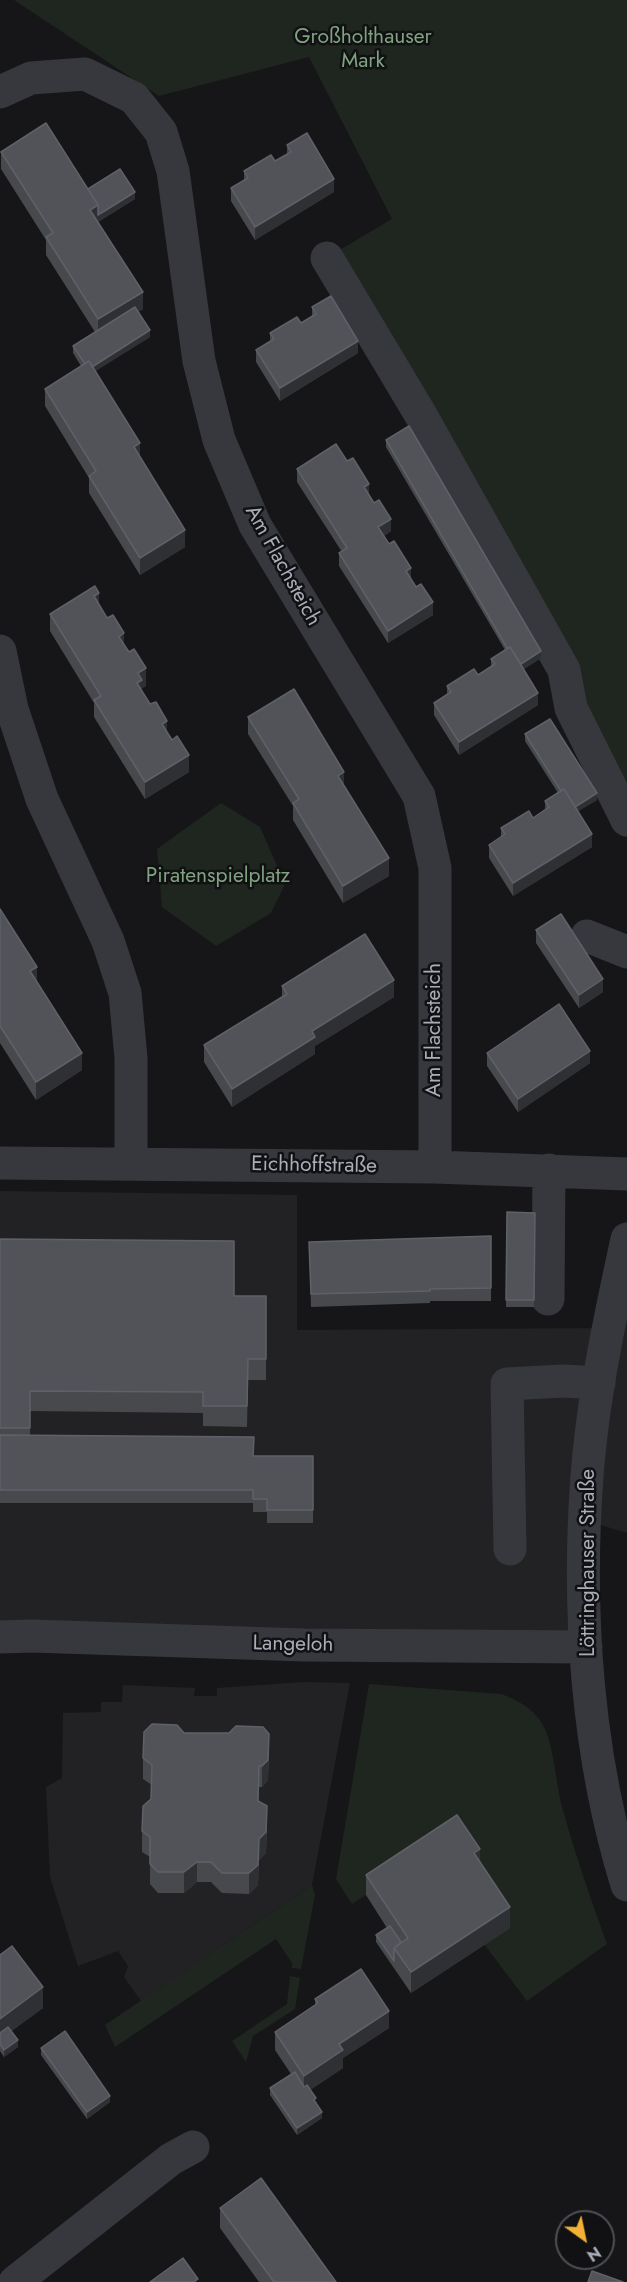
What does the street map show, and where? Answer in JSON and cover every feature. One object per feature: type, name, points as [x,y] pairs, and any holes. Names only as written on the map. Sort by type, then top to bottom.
[{"type":"street","name":"Am Flachsteich","points":[[0,92],[31,78],[85,74],[134,98],[161,132],[173,171],[199,361],[219,440],[255,525],[419,796],[435,868],[435,1167]]},
{"type":"street","points":[[327,258],[422,417],[564,670],[571,708],[627,820]]},
{"type":"street","points":[[0,651],[12,709],[42,799],[108,941],[125,993],[131,1058],[131,1164]]},
{"type":"street","points":[[587,936],[627,952]]},
{"type":"street","name":"Eichhoffstraße","points":[[0,1163],[435,1167],[627,1173]]},
{"type":"street","points":[[549,1170],[549,1299]]},
{"type":"street","name":"Löttringhauser Straße","points":[[627,1239],[599,1383],[587,1476],[584,1564],[586,1647],[594,1730],[618,1857],[627,1886]]},
{"type":"street","points":[[510,1549],[507,1384],[563,1381],[599,1383]]},
{"type":"street","name":"Langeloh","points":[[0,1637],[363,1646],[586,1647]]},
{"type":"street","points":[[15,2282],[171,2159],[193,2147]]},
{"type":"shaded area","points":[[0,1191],[297,1195],[297,1330],[608,1328],[627,1239],[627,1533],[587,1521],[586,1647],[0,1637]]},
{"type":"shaded area","points":[[304,1682],[350,1683],[312,1885],[141,2001],[124,1977],[128,1966],[118,1951],[78,1966],[50,1877],[46,1787],[62,1778],[63,1713],[101,1712],[101,1702],[122,1702],[123,1685],[195,1688],[194,1696],[217,1696],[217,1688]]},
{"type":"green space","name":"Großholthauser Mark","points":[[14,0],[627,0],[627,796],[331,255],[392,219],[309,57],[159,96]]},
{"type":"green space","name":"Piratenspielplatz","points":[[221,803],[260,827],[285,884],[271,913],[216,946],[162,907],[157,849]]},
{"type":"green space","points":[[369,1684],[501,1694],[528,1708],[543,1724],[551,1748],[566,1821],[607,1944],[527,2001],[484,1944],[510,1928],[457,1836],[352,1904],[336,1879]]},
{"type":"green space","points":[[312,1885],[315,1895],[301,1969],[292,1968],[292,1963],[276,1939],[115,2047],[105,2025]]},
{"type":"green space","points":[[290,1976],[300,1978],[295,2009],[253,2036],[246,2062],[232,2041],[287,2004]]},
{"type":"building","points":[[46,123],[98,205],[90,210],[143,292],[98,319],[46,237],[53,233],[1,152]]},
{"type":"building","points":[[307,133],[334,179],[255,227],[231,188],[248,178],[244,171],[271,155],[275,161],[291,152],[287,145]]},
{"type":"building","points":[[120,169],[135,192],[98,215],[98,205],[88,189]]},
{"type":"building","points":[[331,296],[358,341],[280,388],[256,350],[274,339],[270,333],[297,317],[301,323],[316,314],[312,307]]},
{"type":"building","points":[[135,307],[150,330],[92,367],[89,361],[85,364],[73,346]]},
{"type":"building","points":[[89,361],[140,443],[134,447],[185,530],[140,558],[89,476],[96,471],[45,389]]},
{"type":"building","points":[[409,426],[541,651],[521,664],[510,647],[507,648],[386,440]]},
{"type":"building","points":[[336,444],[347,461],[353,458],[369,484],[364,487],[374,503],[379,500],[391,519],[378,527],[389,544],[394,541],[411,568],[406,571],[416,587],[421,584],[433,602],[388,631],[339,553],[347,548],[297,469]]},
{"type":"building","points":[[95,586],[99,593],[94,596],[107,618],[113,615],[124,633],[119,637],[129,652],[134,649],[146,668],[138,673],[142,680],[137,683],[150,704],[156,702],[167,721],[162,724],[172,740],[177,736],[189,755],[145,782],[94,700],[101,696],[50,614]]},
{"type":"building","points":[[510,647],[538,693],[459,742],[434,703],[451,692],[447,686],[474,669],[478,675],[495,664],[491,659]]},
{"type":"building","points":[[294,689],[344,772],[338,776],[389,858],[343,886],[293,803],[299,799],[248,717]]},
{"type":"building","points":[[550,719],[597,793],[575,807],[564,789],[561,791],[525,734]]},
{"type":"building","points":[[564,789],[592,834],[513,883],[489,845],[505,834],[501,828],[529,811],[533,818],[549,807],[545,801]]},
{"type":"building","points":[[0,909],[37,967],[30,971],[82,1053],[36,1082],[0,1026]]},
{"type":"building","points":[[561,914],[603,979],[579,995],[536,930]]},
{"type":"building","points":[[365,934],[394,980],[312,1031],[315,1037],[232,1089],[204,1045],[287,994],[282,986]]},
{"type":"building","points":[[559,1004],[590,1051],[518,1099],[487,1053]]},
{"type":"building","points":[[507,1212],[535,1213],[534,1300],[506,1300]]},
{"type":"building","points":[[491,1236],[491,1288],[311,1294],[309,1242]]},
{"type":"building","points":[[0,1239],[234,1241],[234,1296],[266,1296],[266,1359],[248,1359],[247,1406],[203,1406],[203,1392],[30,1391],[30,1428],[0,1428]]},
{"type":"building","points":[[0,1435],[254,1437],[253,1456],[313,1456],[313,1510],[267,1510],[267,1499],[253,1499],[253,1490],[0,1490]]},
{"type":"building","points":[[152,1724],[177,1725],[184,1733],[229,1733],[236,1726],[263,1727],[269,1734],[268,1760],[259,1766],[258,1801],[267,1806],[266,1832],[259,1839],[258,1865],[249,1873],[222,1873],[211,1862],[197,1862],[184,1872],[158,1872],[150,1864],[150,1837],[142,1831],[143,1806],[151,1799],[152,1765],[143,1758],[144,1732]]},
{"type":"building","points":[[457,1815],[480,1849],[474,1853],[510,1907],[411,1972],[394,1948],[408,1938],[366,1875]]},
{"type":"building","points":[[390,1926],[401,1942],[394,1948],[394,1961],[376,1935]]},
{"type":"building","points":[[12,1946],[43,1987],[0,2019],[0,1955]]},
{"type":"building","points":[[361,1969],[389,2011],[339,2044],[343,2050],[304,2076],[275,2032],[318,2003],[315,1999]]},
{"type":"building","points":[[8,2027],[18,2040],[4,2050],[0,2044],[0,2033]]},
{"type":"building","points":[[65,2031],[110,2096],[87,2112],[41,2048]]},
{"type":"building","points":[[295,2072],[304,2087],[307,2085],[316,2098],[314,2100],[322,2112],[297,2128],[270,2088]]},
{"type":"building","points":[[261,2178],[336,2282],[274,2282],[220,2208]]},
{"type":"building","points":[[183,2258],[198,2279],[194,2282],[150,2282]]},
{"type":"building","points":[[592,2271],[623,2282],[588,2282]]}]
